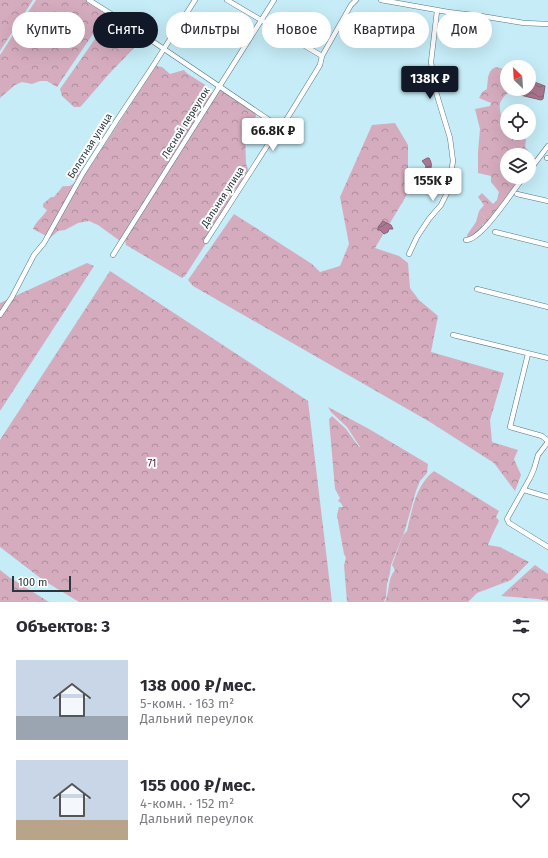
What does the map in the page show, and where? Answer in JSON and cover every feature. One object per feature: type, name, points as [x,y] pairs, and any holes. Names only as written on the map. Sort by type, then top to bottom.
[{"type":"street","points":[[89,0],[281,128]]},
{"type":"street","name":"Болотная улица","points":[[0,315],[12,297],[34,255],[44,243],[91,160],[195,0]]},
{"type":"street","points":[[227,0],[322,56]]},
{"type":"street","name":"Лесной переулок","points":[[113,255],[274,0]]},
{"type":"street","name":"Дальняя улица","points":[[206,241],[268,143],[281,128],[320,65],[322,56],[351,5],[356,0]]},
{"type":"street","points":[[381,0],[437,11],[524,23],[548,24]]},
{"type":"street","points":[[409,254],[417,237],[428,220],[441,205],[448,191],[453,161],[450,138],[436,92],[431,62],[437,11]]},
{"type":"street","points":[[536,162],[548,146]]},
{"type":"street","points":[[466,240],[472,240],[485,228],[519,184]]},
{"type":"street","points":[[517,194],[548,201]]},
{"type":"street","points":[[495,232],[548,245]]},
{"type":"street","points":[[477,289],[548,307]]},
{"type":"street","points":[[453,335],[548,358]]},
{"type":"street","points":[[528,354],[510,427],[542,436],[548,441],[538,455],[534,469],[507,519],[507,522],[548,547]]},
{"type":"street","points":[[524,490],[548,497]]},
{"type":"green space","points":[[0,0],[33,0],[25,12],[12,12],[12,32],[0,51]]},
{"type":"green space","points":[[36,0],[87,0],[104,12],[93,12],[93,34],[85,46],[85,12],[28,12]]},
{"type":"green space","points":[[12,37],[12,48],[83,48],[57,87],[47,81],[40,81],[32,84],[22,82],[15,85],[0,98],[0,55]]},
{"type":"green space","points":[[93,42],[93,48],[134,48],[80,107],[74,107],[62,96],[60,89]]},
{"type":"green space","points":[[156,66],[162,67],[170,74],[184,70],[209,88],[212,96],[120,241],[98,225],[89,221],[78,223],[65,230],[58,231],[50,238],[33,229],[47,210],[43,207],[43,204],[51,197],[54,197],[63,186],[70,186],[76,181],[69,173],[71,168],[76,168],[81,171],[90,167]]},
{"type":"green space","points":[[493,68],[500,68],[500,96],[505,96],[500,104],[500,140],[526,140],[526,148],[500,148],[500,184],[518,184],[488,222],[479,211],[484,205],[478,197],[482,193],[493,204],[497,200],[499,192],[491,182],[491,176],[478,173],[480,129],[475,109],[490,106],[491,103],[479,98],[482,92],[487,89],[489,73]]},
{"type":"green space","points":[[226,89],[256,114],[255,123],[245,132],[246,164],[249,172],[242,185],[233,191],[232,203],[185,276],[182,278],[126,245],[125,240],[220,90]]},
{"type":"green space","points":[[395,123],[408,145],[408,193],[375,248],[399,256],[408,263],[410,288],[419,300],[438,316],[431,352],[504,373],[490,420],[492,442],[518,450],[514,459],[521,475],[515,491],[494,463],[430,422],[193,286],[188,280],[234,214],[312,264],[320,272],[340,266],[349,244],[340,197],[372,125]]},
{"type":"green space","points":[[479,211],[488,222],[482,225],[483,229],[469,238],[467,235],[476,222]]},
{"type":"green space","points":[[87,263],[94,266],[0,411],[0,303]]},
{"type":"green space","name":"71","points":[[110,271],[308,401],[332,602],[79,602],[43,580],[0,547],[0,440]]},
{"type":"green space","points":[[328,407],[428,464],[427,473],[420,481],[416,491],[405,530],[391,565],[384,602],[347,602],[344,565],[346,558],[337,515],[339,507],[343,507],[338,501],[340,498],[335,489],[329,419],[332,416],[346,429],[360,447],[347,427],[331,412]]},
{"type":"green space","points":[[434,471],[499,511],[496,517],[499,521],[488,545],[500,547],[529,562],[511,580],[477,593],[468,602],[385,602],[391,577],[395,570],[392,565],[403,535],[407,531],[416,498],[423,483]]},
{"type":"green space","points":[[535,565],[548,574],[548,601],[501,596]]},
{"type":"green space","points":[[0,570],[9,577],[49,602],[0,602]]},
{"type":"water","points":[[536,83],[545,86],[543,99],[541,100],[524,96],[536,96]]},
{"type":"water","points":[[429,158],[431,162],[431,166],[427,172],[425,171],[426,166],[422,161]]},
{"type":"water","points":[[383,221],[391,225],[393,229],[389,229],[388,232],[384,234],[378,230],[378,227]]}]
